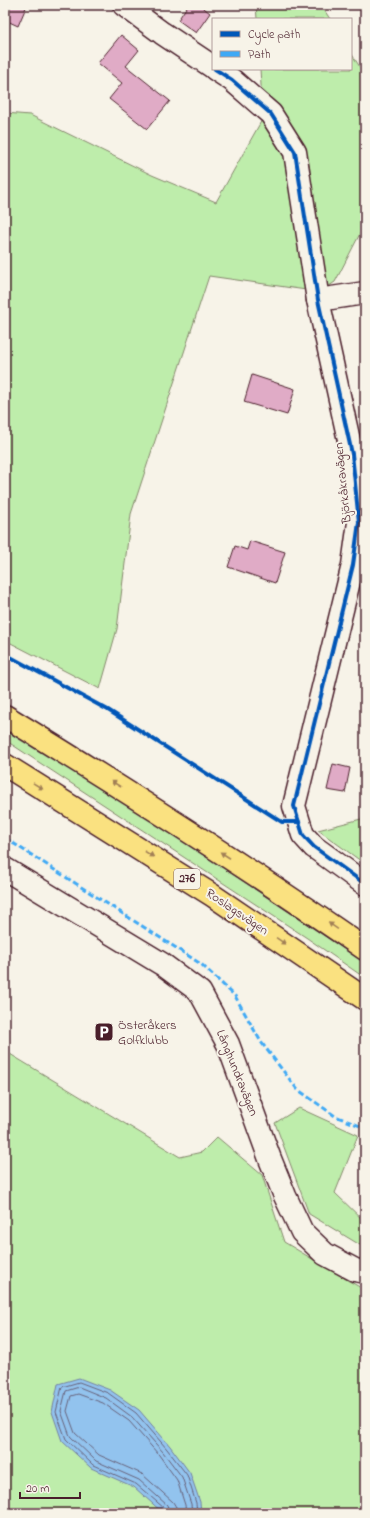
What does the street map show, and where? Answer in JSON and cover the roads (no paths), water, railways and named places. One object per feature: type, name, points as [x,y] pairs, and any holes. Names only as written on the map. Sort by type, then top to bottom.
[{"type":"main road","points":[[5,716],[133,794],[311,911],[365,949]]},
{"type":"main road","name":"Roslagsvägen","points":[[5,765],[212,895],[365,999]]},
{"type":"street","name":"Björkåkravägen","points":[[124,5],[212,67]]},
{"type":"street","name":"Björkåkravägen","points":[[217,70],[232,80],[271,114],[295,152],[318,300],[352,454],[359,522],[353,565],[294,806],[303,835],[314,848],[365,884]]},
{"type":"street","points":[[318,300],[365,293]]},
{"type":"street","name":"Långhundravägen","points":[[5,869],[162,964],[200,992],[228,1044],[267,1153],[302,1232],[325,1254],[355,1270],[365,1272]]},
{"type":"water","points":[[79,1378],[110,1390],[139,1410],[170,1446],[190,1473],[200,1502],[201,1513],[163,1513],[134,1487],[91,1468],[62,1441],[52,1412],[58,1384]]},
{"type":"place","name":"Österåkers Golfklubb","points":[[104,1032]]}]
